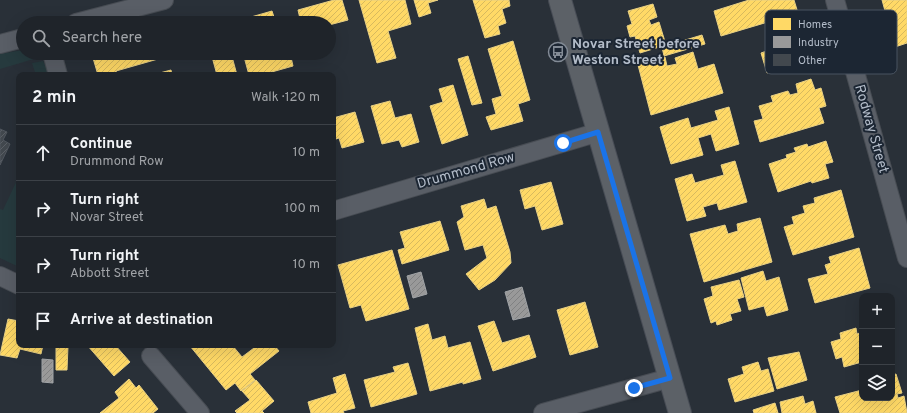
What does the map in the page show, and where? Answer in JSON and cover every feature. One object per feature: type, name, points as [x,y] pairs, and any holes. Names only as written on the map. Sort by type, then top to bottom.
[{"type":"main road","points":[[560,0],[680,413]]},
{"type":"street","points":[[103,16],[164,0]]},
{"type":"street","name":"Rodway Street","points":[[835,0],[838,10]]},
{"type":"street","points":[[0,44],[16,40]]},
{"type":"street","points":[[54,60],[57,72]]},
{"type":"street","name":"Rodway Street","points":[[856,74],[907,258]]},
{"type":"street","name":"Drummond Row","points":[[336,210],[598,132]]},
{"type":"street","points":[[0,276],[16,284]]},
{"type":"street","points":[[151,356],[200,413]]},
{"type":"street","points":[[543,413],[670,378]]},
{"type":"green space","points":[[16,51],[16,60],[30,60],[0,69],[0,54]]},
{"type":"green space","points":[[43,61],[48,72],[35,72],[32,63]]},
{"type":"green space","points":[[16,182],[16,266],[0,258],[0,209],[3,210]]},
{"type":"building: Homes","points":[[334,0],[342,0],[348,20],[336,23],[336,16],[299,16],[298,10]]},
{"type":"building: Homes","points":[[359,0],[405,0],[411,24],[388,31],[396,58],[377,63]]},
{"type":"building: Homes","points":[[414,0],[438,0],[428,3],[431,13],[419,17]]},
{"type":"building: Homes","points":[[473,0],[509,0],[510,6],[502,9],[506,23],[498,26],[500,34],[485,38]]},
{"type":"building: Homes","points":[[749,0],[794,0],[797,10],[765,10],[765,23],[721,36],[714,11]]},
{"type":"building: Homes","points":[[882,0],[907,0],[907,43],[897,46],[897,10],[885,10]]},
{"type":"building: Homes","points":[[653,4],[657,17],[649,20],[651,25],[659,22],[666,45],[640,53],[635,36],[630,37],[627,26],[632,24],[628,11]]},
{"type":"building: Homes","points":[[272,11],[274,16],[254,16]]},
{"type":"building: Homes","points":[[702,35],[705,44],[664,56],[662,47]]},
{"type":"building: Homes","points":[[513,41],[530,100],[518,104],[523,121],[491,130],[486,117],[496,114],[492,99],[502,96],[488,49]]},
{"type":"building: Homes","points":[[693,52],[698,69],[714,64],[723,93],[651,115],[638,65],[665,57],[667,66],[677,64],[675,58]]},
{"type":"building: Homes","points":[[765,52],[765,66],[761,53]]},
{"type":"building: Homes","points":[[468,56],[482,103],[472,105],[458,59]]},
{"type":"building: Homes","points":[[94,60],[154,60],[116,72],[97,72]]},
{"type":"building: Homes","points":[[213,60],[233,60],[236,72],[216,72]]},
{"type":"building: Homes","points":[[245,60],[292,60],[293,66],[272,72],[248,72]]},
{"type":"building: Homes","points":[[811,79],[815,90],[821,88],[826,106],[819,108],[824,123],[760,142],[754,121],[763,119],[759,106],[773,102],[771,96],[788,91],[790,95],[798,93],[796,84]]},
{"type":"building: Homes","points":[[453,85],[468,135],[442,144],[430,106],[443,102],[439,89]]},
{"type":"building: Homes","points":[[390,101],[395,118],[411,114],[419,142],[402,147],[399,140],[382,144],[371,106]]},
{"type":"building: Homes","points":[[729,107],[739,144],[716,151],[711,134],[698,138],[703,155],[671,164],[660,127],[688,118],[691,128],[718,120],[715,111]]},
{"type":"building: Homes","points":[[355,112],[364,142],[342,148],[339,138],[336,139],[336,117]]},
{"type":"building: Homes","points":[[826,141],[833,162],[825,164],[829,178],[812,183],[811,181],[778,192],[769,164],[787,158],[786,155],[796,152],[794,148],[807,144],[808,147]]},
{"type":"building: Homes","points":[[735,161],[747,202],[719,210],[717,203],[703,207],[706,216],[687,221],[675,179],[692,174],[695,183],[724,175],[721,165]]},
{"type":"building: Homes","points":[[551,182],[563,224],[542,230],[535,206],[525,209],[520,190]]},
{"type":"building: Homes","points":[[841,190],[854,237],[793,255],[784,227],[794,224],[792,217],[805,213],[803,206],[815,203],[814,198]]},
{"type":"building: Homes","points":[[484,199],[487,209],[496,206],[510,252],[511,263],[495,280],[479,290],[466,274],[487,258],[483,245],[465,250],[457,222],[464,217],[461,206]]},
{"type":"building: Homes","points":[[760,218],[772,262],[704,282],[690,234],[725,225],[728,234],[738,231],[737,224]]},
{"type":"building: Homes","points":[[440,221],[449,250],[402,264],[398,250],[405,248],[400,232]]},
{"type":"building: Homes","points":[[859,248],[870,288],[815,303],[808,279],[828,274],[825,265],[831,263],[829,257]]},
{"type":"building: Homes","points":[[392,250],[409,309],[366,321],[361,305],[350,308],[338,265]]},
{"type":"building: Homes","points":[[763,271],[766,281],[779,277],[788,310],[767,316],[764,306],[749,310],[741,278]]},
{"type":"building: Homes","points":[[739,280],[744,297],[737,299],[741,311],[730,314],[732,320],[717,325],[716,321],[711,323],[704,299],[713,296],[711,287]]},
{"type":"building: Homes","points":[[585,302],[598,347],[570,355],[557,310]]},
{"type":"building: Homes","points":[[8,319],[16,320],[16,348],[42,348],[41,354],[20,349],[17,358],[0,355]]},
{"type":"building: Homes","points":[[494,321],[502,343],[529,335],[536,357],[493,371],[478,326]]},
{"type":"building: Homes","points":[[428,324],[432,340],[445,336],[448,348],[470,342],[481,379],[463,384],[463,382],[430,391],[415,328]]},
{"type":"building: Homes","points":[[856,328],[857,334],[859,333],[859,363],[844,367],[842,357],[836,359],[831,342],[841,339],[840,333]]},
{"type":"building: Homes","points":[[56,348],[68,348],[67,370],[56,370]]},
{"type":"building: Homes","points":[[90,348],[118,348],[130,362],[114,376]]},
{"type":"building: Homes","points":[[192,348],[234,348],[242,357],[254,348],[276,348],[279,351],[250,374],[255,380],[241,391],[235,383],[226,390]]},
{"type":"building: Homes","points":[[799,352],[807,380],[777,389],[768,358]]},
{"type":"building: Homes","points":[[758,362],[761,371],[768,369],[774,391],[735,402],[728,379],[744,374],[742,367]]},
{"type":"building: Homes","points":[[408,363],[417,394],[371,407],[364,380],[395,372],[393,367]]},
{"type":"building: Homes","points":[[345,374],[355,408],[343,411],[344,413],[311,413],[308,402],[337,393],[333,378]]},
{"type":"building: Homes","points":[[895,374],[902,393],[897,394],[898,398],[904,396],[907,413],[840,413],[835,397],[859,391],[859,401],[895,401]]},
{"type":"building: Homes","points":[[129,379],[136,388],[139,385],[158,409],[153,413],[100,413],[119,398],[115,392]]},
{"type":"building: Homes","points":[[256,380],[274,401],[262,411],[264,413],[237,413],[235,411],[250,400],[242,391]]},
{"type":"building: Homes","points":[[803,396],[805,404],[813,401],[816,413],[782,413],[780,402]]},
{"type":"building: Homes","points":[[775,403],[778,413],[754,413],[753,410]]},
{"type":"building: Industry","points":[[421,272],[427,294],[413,298],[407,276]]},
{"type":"building: Industry","points":[[522,287],[530,316],[513,320],[505,292]]},
{"type":"building: Industry","points":[[42,359],[53,360],[53,383],[42,382]]},
{"type":"building: Other","points":[[0,129],[7,132],[3,140],[10,144],[0,165]]},
{"type":"place","name":"Novar Street before Weston Street","points":[[558,52]]},
{"type":"route","points":[[563,143],[598,132],[670,378],[634,388]]}]
